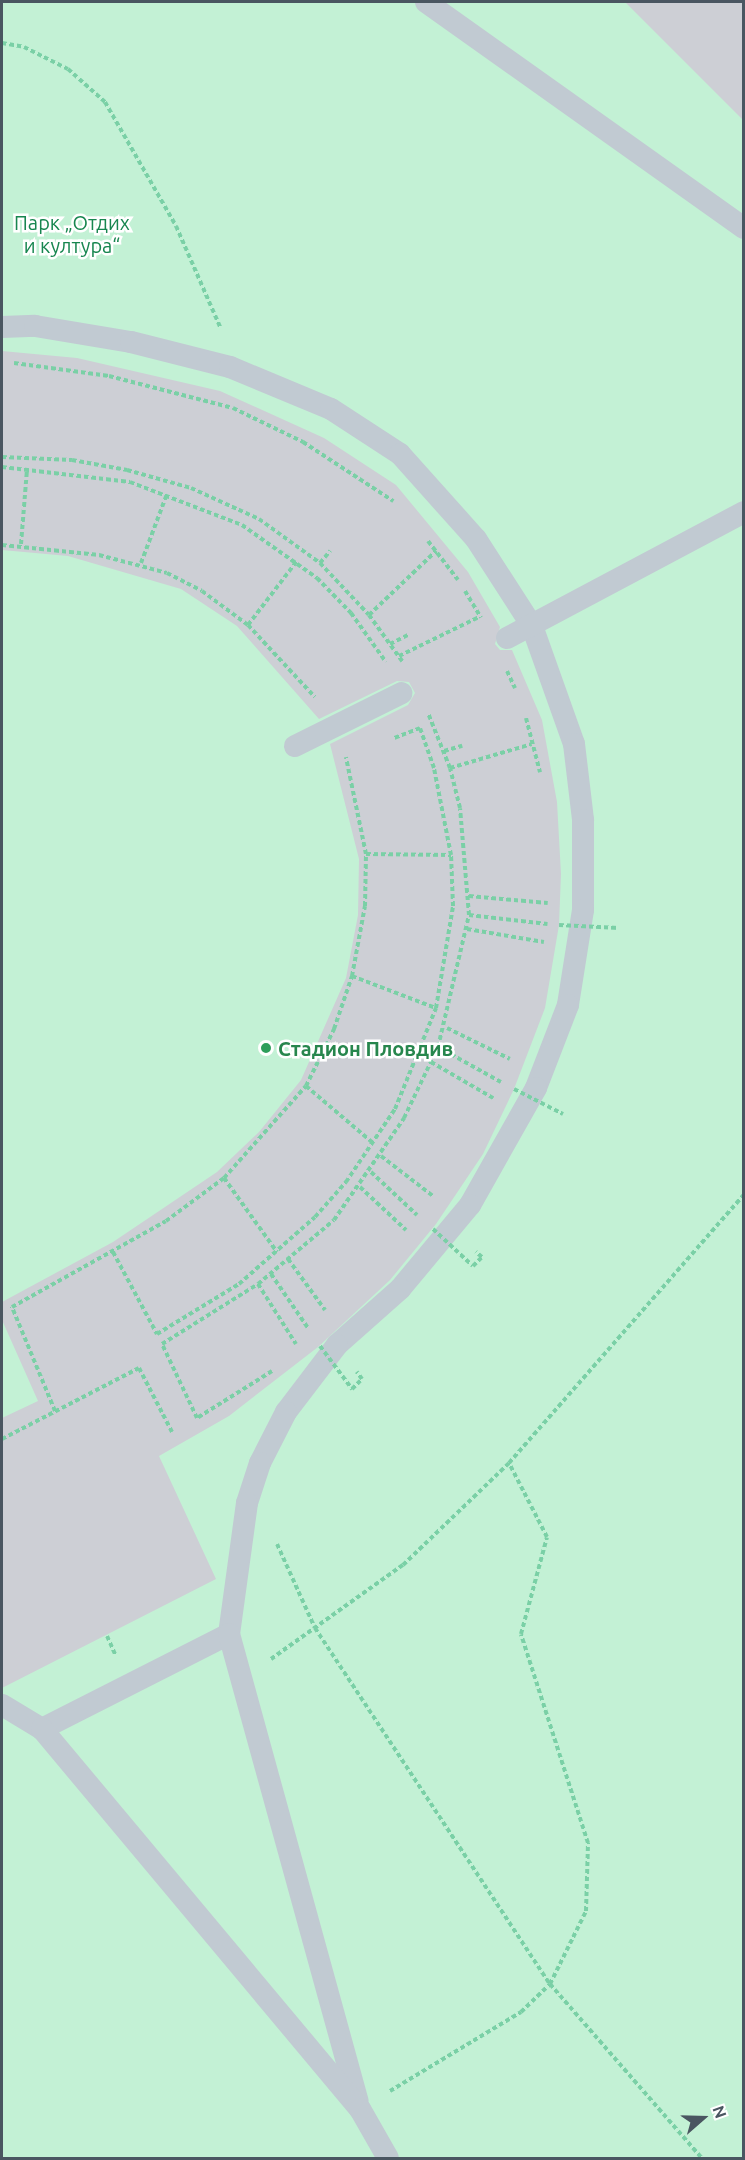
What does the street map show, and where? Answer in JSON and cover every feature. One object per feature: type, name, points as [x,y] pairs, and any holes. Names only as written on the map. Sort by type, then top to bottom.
[{"type":"lane","points":[[426,2],[744,228]]},
{"type":"lane","points":[[2,327],[35,326],[131,342],[230,367],[331,409],[400,454],[476,538],[532,626],[574,744],[583,820],[583,910],[568,1005],[536,1088],[470,1205],[400,1289],[337,1345],[286,1412],[260,1462],[248,1503],[229,1634],[360,2109]]},
{"type":"lane","points":[[507,638],[744,512]]},
{"type":"lane","points":[[295,746],[402,693]]},
{"type":"lane","points":[[42,1729],[229,1634]]},
{"type":"lane","points":[[2,1705],[42,1729],[360,2109],[388,2158]]},
{"type":"path","points":[[2,43],[24,47],[68,69],[89,85],[118,120],[202,278],[230,367]]},
{"type":"path","points":[[3,362],[109,376],[233,408],[303,442],[372,483],[398,507]]},
{"type":"path","points":[[2,457],[72,460],[191,488],[258,519],[320,563],[369,615],[404,665]]},
{"type":"path","points":[[2,467],[130,482],[167,494],[242,525],[297,561],[351,613],[386,662]]},
{"type":"path","points":[[21,544],[27,469]]},
{"type":"path","points":[[141,563],[167,494]]},
{"type":"path","points":[[423,535],[481,616],[486,627]]},
{"type":"path","points":[[2,545],[21,544],[141,563],[202,591],[248,625],[315,697],[333,727],[346,758],[366,854],[365,906],[352,976],[306,1086],[224,1178],[113,1252],[12,1307],[55,1412]]},
{"type":"path","points":[[320,563],[330,551]]},
{"type":"path","points":[[369,615],[436,551]]},
{"type":"path","points":[[248,625],[297,561]]},
{"type":"path","points":[[399,656],[481,616]]},
{"type":"path","points":[[390,644],[408,635]]},
{"type":"path","points":[[506,667],[518,696]]},
{"type":"path","points":[[281,1365],[197,1418],[162,1344],[258,1284],[333,1220],[381,1156],[432,1062],[447,1028],[470,915],[469,896],[465,842],[450,768],[424,702]]},
{"type":"path","points":[[525,715],[542,782]]},
{"type":"path","points":[[113,1252],[157,1334],[238,1284],[277,1252],[346,1182],[396,1109],[436,1008],[453,906],[452,855],[434,768],[420,728]]},
{"type":"path","points":[[450,768],[532,744]]},
{"type":"path","points":[[444,751],[462,746]]},
{"type":"path","points":[[366,854],[452,855]]},
{"type":"path","points":[[469,896],[550,903],[550,892]]},
{"type":"path","points":[[470,915],[559,925],[619,928]]},
{"type":"path","points":[[597,934],[600,923]]},
{"type":"path","points":[[467,929],[546,942]]},
{"type":"path","points":[[352,976],[436,1008]]},
{"type":"path","points":[[447,1028],[516,1062]]},
{"type":"path","points":[[438,1047],[563,1114]]},
{"type":"path","points":[[432,1062],[497,1101]]},
{"type":"path","points":[[306,1086],[373,1143]]},
{"type":"path","points":[[539,1115],[550,1094]]},
{"type":"path","points":[[381,1156],[442,1203]]},
{"type":"path","points":[[371,1172],[473,1266],[482,1257]]},
{"type":"path","points":[[224,1178],[277,1252]]},
{"type":"path","points":[[360,1187],[415,1238]]},
{"type":"path","points":[[243,1678],[403,1565],[509,1462],[744,1195]]},
{"type":"path","points":[[453,1258],[465,1242]]},
{"type":"path","points":[[288,1259],[327,1313]]},
{"type":"path","points":[[271,1274],[352,1389],[362,1379]]},
{"type":"path","points":[[258,1284],[300,1351]]},
{"type":"path","points":[[2,1439],[139,1368],[172,1432]]},
{"type":"path","points":[[332,1377],[340,1369]]},
{"type":"path","points":[[360,2109],[521,2012],[550,1984],[586,1911],[588,1843],[521,1634],[547,1537],[509,1462]]},
{"type":"path","points":[[273,1536],[315,1628],[550,1984],[702,2158]]},
{"type":"green space","name":"Парк „Отдих и култура“","points":[[2,2],[743,2],[743,2158],[2,2158]]},
{"type":"building","points":[[625,2],[744,2],[744,121]]},
{"type":"building","name":"Стадион Пловдив","points":[[2,351],[77,358],[220,391],[324,438],[396,485],[468,572],[500,627],[495,644],[500,650],[512,650],[542,720],[557,802],[561,874],[559,925],[545,1008],[514,1089],[483,1154],[436,1224],[390,1280],[318,1347],[229,1416],[159,1456],[216,1579],[2,1688],[2,1418],[38,1401],[2,1320],[2,1302],[113,1242],[217,1172],[259,1132],[301,1080],[346,978],[358,915],[359,859],[330,744],[408,705],[415,693],[409,682],[397,681],[319,719],[237,626],[181,589],[68,556],[2,550]]},
{"type":"place","name":"Стадион Пловдив","points":[[266,1048]]}]
